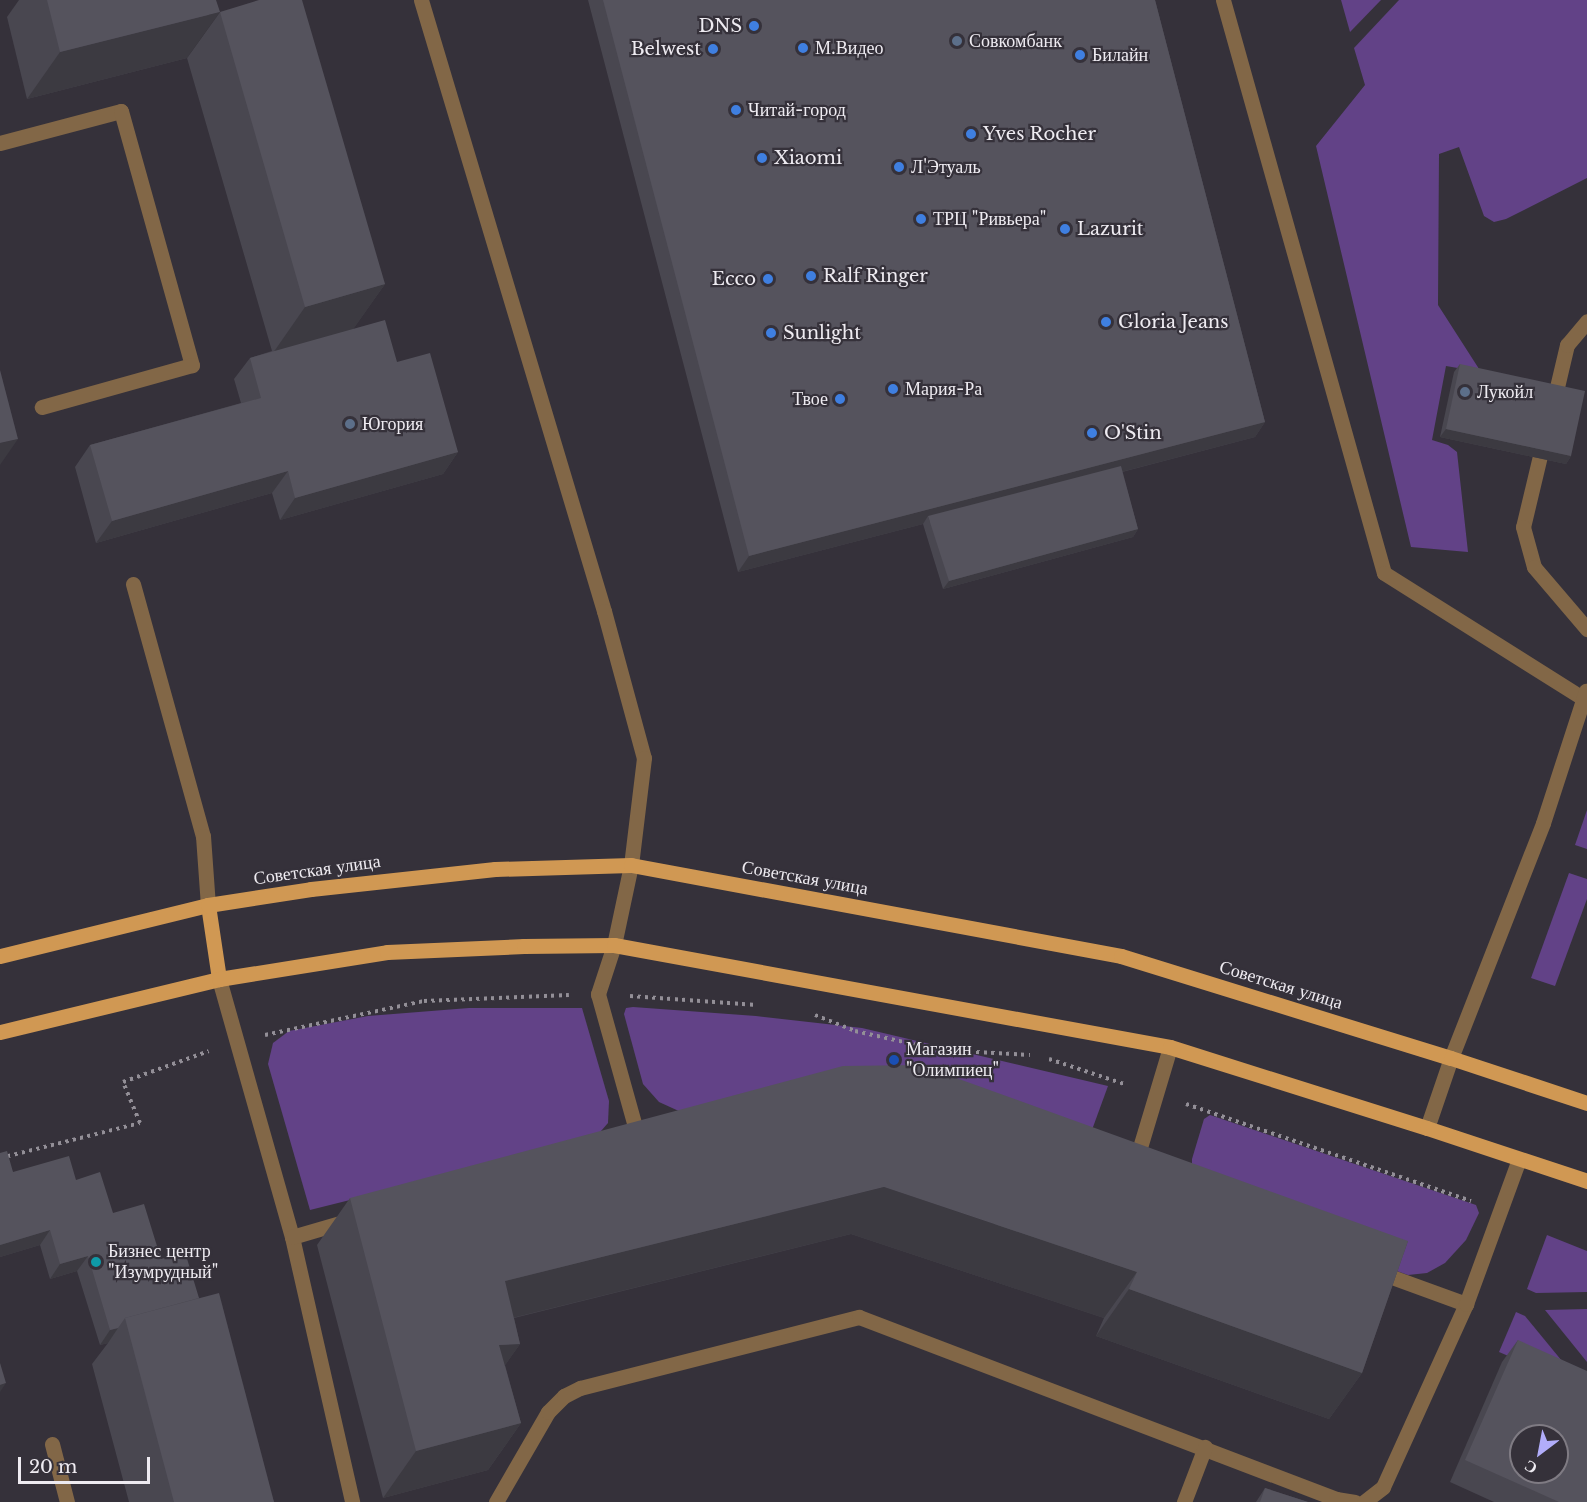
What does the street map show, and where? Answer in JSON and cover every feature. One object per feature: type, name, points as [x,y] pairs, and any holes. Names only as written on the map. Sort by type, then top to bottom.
[{"type":"main road","name":"Советская улица","points":[[0,956],[208,905],[310,889],[495,869],[631,865],[1121,956],[1451,1058],[1587,1103]]},
{"type":"main road","points":[[208,905],[219,979]]},
{"type":"main road","points":[[0,1032],[219,979],[387,952],[614,945],[1170,1047],[1587,1181]]},
{"type":"street","points":[[421,0],[604,611],[644,758],[631,865],[614,945],[598,993],[639,1138]]},
{"type":"street","points":[[1223,0],[1384,573],[1585,694],[1543,824],[1451,1058],[1427,1128]]},
{"type":"street","points":[[0,143],[121,111],[192,365],[42,407]]},
{"type":"street","points":[[1587,321],[1567,345],[1523,527],[1534,567],[1587,629]]},
{"type":"street","points":[[133,584],[203,836],[208,905]]},
{"type":"street","points":[[219,979],[292,1237],[352,1502]]},
{"type":"street","points":[[1130,1181],[1170,1047]]},
{"type":"street","points":[[1364,1502],[1383,1487],[1466,1304],[1520,1159]]},
{"type":"street","points":[[292,1237],[370,1214]]},
{"type":"street","points":[[1365,1267],[1466,1304]]},
{"type":"street","points":[[496,1502],[548,1412],[564,1396],[580,1388],[859,1317],[1336,1499],[1355,1502]]},
{"type":"street","points":[[52,1444],[67,1502]]},
{"type":"street","points":[[1184,1502],[1204,1447]]},
{"type":"path","points":[[0,1158],[140,1123],[123,1082],[237,1041],[424,1001],[598,993],[767,1006]]},
{"type":"path","points":[[812,1014],[855,1031],[939,1050],[1041,1056],[1500,1211]]},
{"type":"shaded area","points":[[1341,0],[1381,0],[1350,32]]},
{"type":"shaded area","points":[[1399,0],[1587,0],[1587,178],[1506,219],[1494,222],[1484,216],[1459,147],[1439,154],[1438,305],[1481,372],[1446,366],[1432,440],[1448,445],[1457,452],[1468,552],[1411,547],[1316,146],[1365,85],[1354,48]]},
{"type":"shaded area","points":[[1587,810],[1587,849],[1575,845]]},
{"type":"shaded area","points":[[1569,873],[1587,879],[1587,899],[1555,986],[1531,978]]},
{"type":"shaded area","points":[[469,1008],[582,1008],[609,1101],[608,1123],[594,1139],[310,1210],[268,1064],[273,1043],[289,1031],[368,1016]]},
{"type":"shaded area","points":[[626,1008],[756,1016],[862,1028],[1108,1086],[1089,1138],[681,1112],[659,1102],[643,1084],[624,1014]]},
{"type":"shaded area","points":[[1210,1115],[1476,1205],[1479,1213],[1466,1240],[1445,1263],[1427,1273],[1408,1275],[1216,1206],[1192,1179],[1192,1159],[1204,1119]]},
{"type":"shaded area","points":[[1547,1235],[1587,1251],[1587,1292],[1536,1293],[1527,1289]]},
{"type":"shaded area","points":[[1587,1309],[1587,1362],[1545,1310]]},
{"type":"shaded area","points":[[1516,1312],[1525,1316],[1585,1389],[1499,1352]]},
{"type":"building","points":[[47,0],[216,0],[220,12],[60,52]]},
{"type":"building","points":[[259,0],[302,0],[385,284],[305,307],[220,12]]},
{"type":"building","name":"ТРЦ \"Ривьера\"","points":[[603,0],[1155,0],[1265,422],[749,556]]},
{"type":"building","points":[[385,320],[397,362],[430,353],[458,452],[295,498],[288,471],[112,521],[90,445],[261,398],[250,358]]},
{"type":"building","points":[[1460,364],[1585,391],[1571,456],[1446,429]]},
{"type":"building","points":[[0,370],[18,439],[0,443]]},
{"type":"building","points":[[1121,466],[1138,529],[949,581],[928,516]]},
{"type":"building","points":[[920,1065],[1408,1241],[1362,1373],[1129,1289],[1137,1272],[884,1187],[505,1281],[520,1344],[499,1345],[521,1423],[416,1451],[350,1198],[843,1066]]},
{"type":"building","name":"Бизнес центр \"Изумрудный\"","points":[[7,1151],[13,1172],[69,1156],[76,1180],[100,1172],[113,1213],[144,1204],[161,1259],[185,1252],[199,1298],[125,1318],[118,1328],[110,1330],[88,1256],[60,1264],[50,1230],[0,1245],[0,1153]]},
{"type":"building","points":[[219,1293],[274,1502],[174,1502],[125,1318]]},
{"type":"building","points":[[1518,1340],[1587,1371],[1587,1502],[1559,1502],[1519,1484],[1569,1484],[1569,1424],[1509,1424],[1509,1480],[1465,1460]]},
{"type":"building","points":[[0,1363],[6,1383],[0,1385]]},
{"type":"building","points":[[1265,1488],[1308,1502],[1260,1502]]},
{"type":"place","name":"DNS","points":[[754,26]]},
{"type":"place","name":"Совкомбанк","points":[[957,41]]},
{"type":"place","name":"М.Видео","points":[[803,48]]},
{"type":"place","name":"Belwest","points":[[713,49]]},
{"type":"place","name":"Билайн","points":[[1080,55]]},
{"type":"place","name":"Читай-город","points":[[736,110]]},
{"type":"place","name":"Yves Rocher","points":[[971,134]]},
{"type":"place","name":"Xiaomi","points":[[762,158]]},
{"type":"place","name":"Л'Этуаль","points":[[899,167]]},
{"type":"place","name":"ТРЦ \"Ривьера\"","points":[[921,219]]},
{"type":"place","name":"Lazurit","points":[[1065,229]]},
{"type":"place","name":"Ralf Ringer","points":[[811,276]]},
{"type":"place","name":"Ecco","points":[[768,279]]},
{"type":"place","name":"Gloria Jeans","points":[[1106,322]]},
{"type":"place","name":"Sunlight","points":[[771,333]]},
{"type":"place","name":"Мария-Ра","points":[[893,389]]},
{"type":"place","name":"Лукойл","points":[[1465,392]]},
{"type":"place","name":"Твое","points":[[840,399]]},
{"type":"place","name":"Югория","points":[[350,424]]},
{"type":"place","name":"O'Stin","points":[[1092,433]]},
{"type":"place","name":"Магазин \"Олимпиец\"","points":[[894,1060]]},
{"type":"place","name":"Бизнес центр \"Изумрудный\"","points":[[96,1262]]}]
